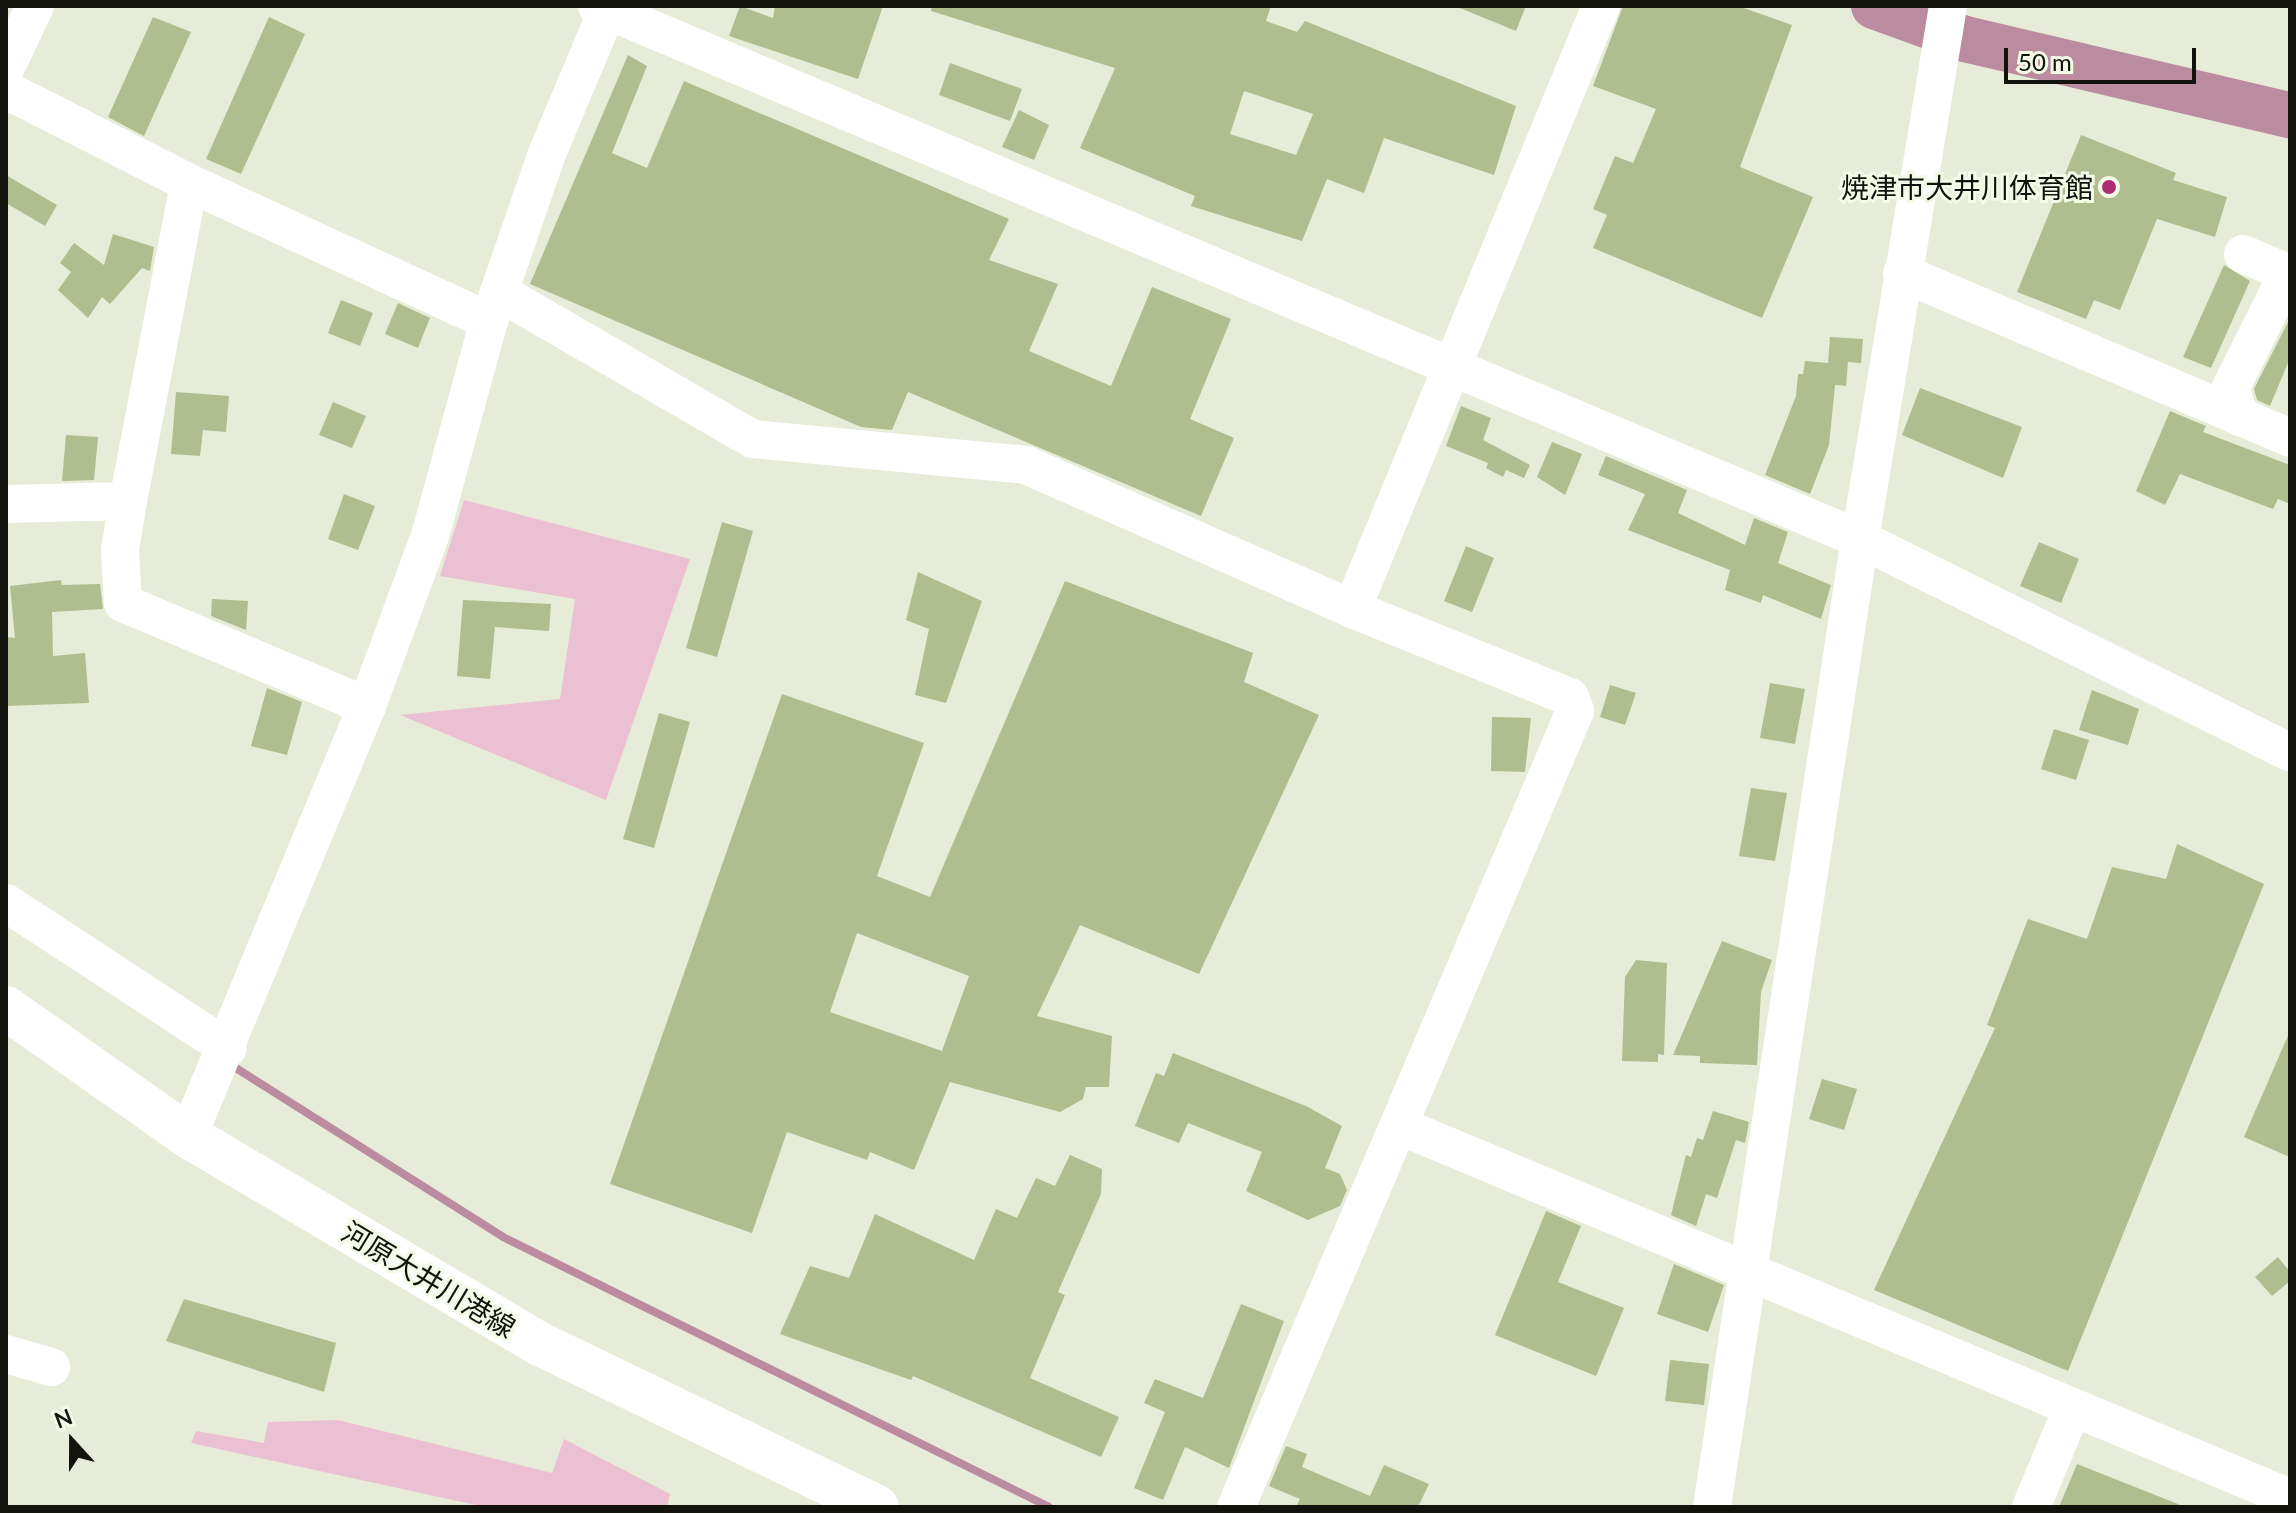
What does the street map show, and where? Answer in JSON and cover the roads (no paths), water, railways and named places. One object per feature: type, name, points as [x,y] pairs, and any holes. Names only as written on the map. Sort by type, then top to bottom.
[{"type":"main road","name":"河原大井川港線","points":[[6,1008],[188,1136],[540,1344],[877,1507]]},
{"type":"street","points":[[6,67],[35,6]]},
{"type":"street","points":[[1352,609],[1601,6]]},
{"type":"street","points":[[1712,1507],[1860,539],[1948,6]]},
{"type":"street","points":[[188,1136],[367,706],[430,536],[494,306],[546,156],[604,8],[1860,539],[2290,752]]},
{"type":"street","points":[[6,90],[189,183],[494,306],[753,439],[1026,465],[1352,609],[1570,697],[1575,711],[1236,1507]]},
{"type":"street","points":[[189,183],[120,550],[123,603],[367,706]]},
{"type":"street","points":[[2239,417],[2231,387],[2289,273],[2243,254]]},
{"type":"street","points":[[1902,273],[2290,438]]},
{"type":"street","points":[[6,504],[128,501]]},
{"type":"street","points":[[6,903],[223,1058]]},
{"type":"street","points":[[1400,1126],[2290,1498]]},
{"type":"street","points":[[6,1354],[51,1367]]},
{"type":"street","points":[[2031,1507],[2073,1407]]},
{"type":"waterway","points":[[1874,6],[1965,39],[2290,115]]},
{"type":"waterway","points":[[228,1063],[503,1237],[1049,1507]]},
{"type":"place","name":"焼津市大井川体育館","points":[[2109,187]]}]
